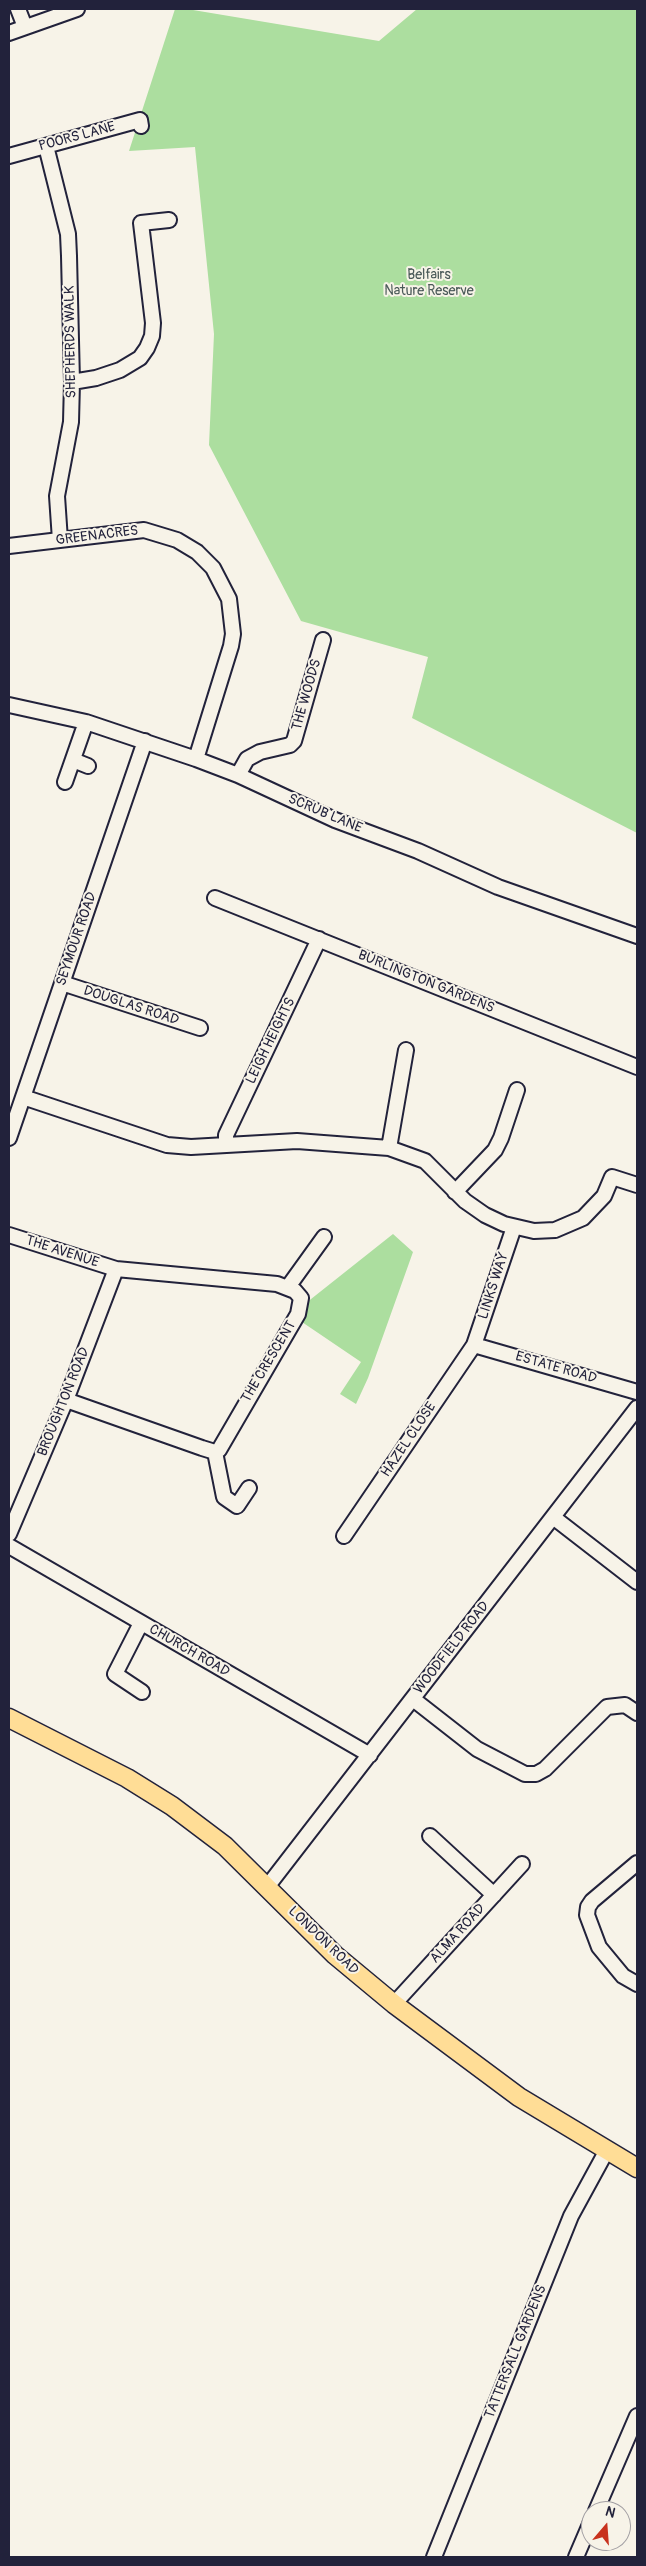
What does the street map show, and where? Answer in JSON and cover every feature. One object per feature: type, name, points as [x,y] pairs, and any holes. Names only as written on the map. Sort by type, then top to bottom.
[{"type":"main road","name":"LONDON ROAD","points":[[9,1718],[128,1778],[172,1806],[225,1846],[335,1955],[394,2004],[499,2083],[637,2168]]},
{"type":"street","points":[[18,9],[25,27]]},
{"type":"street","points":[[9,33],[77,9]]},
{"type":"street","name":"POORS LANE","points":[[9,156],[140,120],[141,126]]},
{"type":"street","name":"SHEPHERDS WALK","points":[[46,146],[68,234],[72,382],[71,422],[57,496],[60,540]]},
{"type":"street","points":[[72,382],[96,378],[120,370],[140,358],[147,348],[152,336],[152,323],[141,223],[168,220]]},
{"type":"street","name":"GREENACRES","points":[[9,546],[132,530],[155,532],[187,545],[213,568],[229,600],[233,634],[232,646],[196,759]]},
{"type":"street","name":"THE WOODS","points":[[238,775],[248,759],[260,752],[290,745],[294,741],[323,640]]},
{"type":"street","name":"SCRUB LANE","points":[[10,709],[86,722],[196,759],[238,775],[335,820],[418,851],[498,887],[637,936]]},
{"type":"street","points":[[65,782],[86,722]]},
{"type":"street","name":"SEYMOUR ROAD","points":[[9,1138],[145,741]]},
{"type":"street","points":[[73,760],[88,766]]},
{"type":"street","name":"BURLINGTON GARDENS","points":[[215,898],[637,1067]]},
{"type":"street","name":"LEIGH HEIGHTS","points":[[226,1144],[226,1135],[319,939]]},
{"type":"street","name":"DOUGLAS ROAD","points":[[62,983],[200,1028]]},
{"type":"street","points":[[389,1148],[406,1050]]},
{"type":"street","points":[[455,1192],[495,1150],[518,1090]]},
{"type":"street","points":[[23,1097],[167,1145],[191,1146],[297,1141],[389,1148],[425,1161],[455,1192],[485,1215],[514,1227],[544,1231],[574,1223],[598,1204],[612,1177],[637,1185]]},
{"type":"street","name":"LINKS WAY","points":[[474,1345],[514,1227]]},
{"type":"street","name":"THE AVENUE","points":[[9,1235],[116,1269]]},
{"type":"street","points":[[116,1269],[277,1284],[288,1287],[324,1237]]},
{"type":"street","name":"BROUGHTON ROAD","points":[[9,1534],[66,1400],[116,1269]]},
{"type":"street","name":"THE CRESCENT","points":[[215,1452],[219,1450],[298,1314],[301,1298],[295,1290],[288,1287]]},
{"type":"street","name":"ESTATE ROAD","points":[[474,1345],[637,1392]]},
{"type":"street","name":"HAZEL CLOSE","points":[[344,1536],[474,1345]]},
{"type":"street","points":[[66,1400],[215,1452],[224,1497],[237,1506],[249,1488]]},
{"type":"street","name":"WOODFIELD ROAD","points":[[267,1887],[637,1410]]},
{"type":"street","points":[[553,1517],[637,1582]]},
{"type":"street","name":"CHURCH ROAD","points":[[9,1546],[370,1755]]},
{"type":"street","points":[[140,1623],[115,1674],[142,1692]]},
{"type":"street","points":[[413,1699],[477,1749],[525,1774],[536,1774],[545,1769],[607,1707],[625,1705],[637,1713]]},
{"type":"street","points":[[430,1836],[494,1895]]},
{"type":"street","points":[[637,1863],[592,1901],[587,1915],[599,1947],[624,1976],[637,1984]]},
{"type":"street","name":"ALMA ROAD","points":[[394,2004],[522,1864]]},
{"type":"street","name":"TATTERSALL GARDENS","points":[[434,2557],[571,2216],[607,2150]]},
{"type":"street","points":[[600,2501],[637,2416]]},
{"type":"street","points":[[576,2557],[581,2545]]},
{"type":"green space","name":"Belfairs Nature Reserve","points":[[175,9],[187,9],[379,41],[417,9],[637,9],[637,833],[412,718],[428,657],[301,621],[209,445],[214,334],[195,147],[129,151]]},
{"type":"green space","points":[[393,1234],[413,1252],[368,1378],[356,1404],[340,1394],[361,1362],[299,1320],[306,1303]]}]
